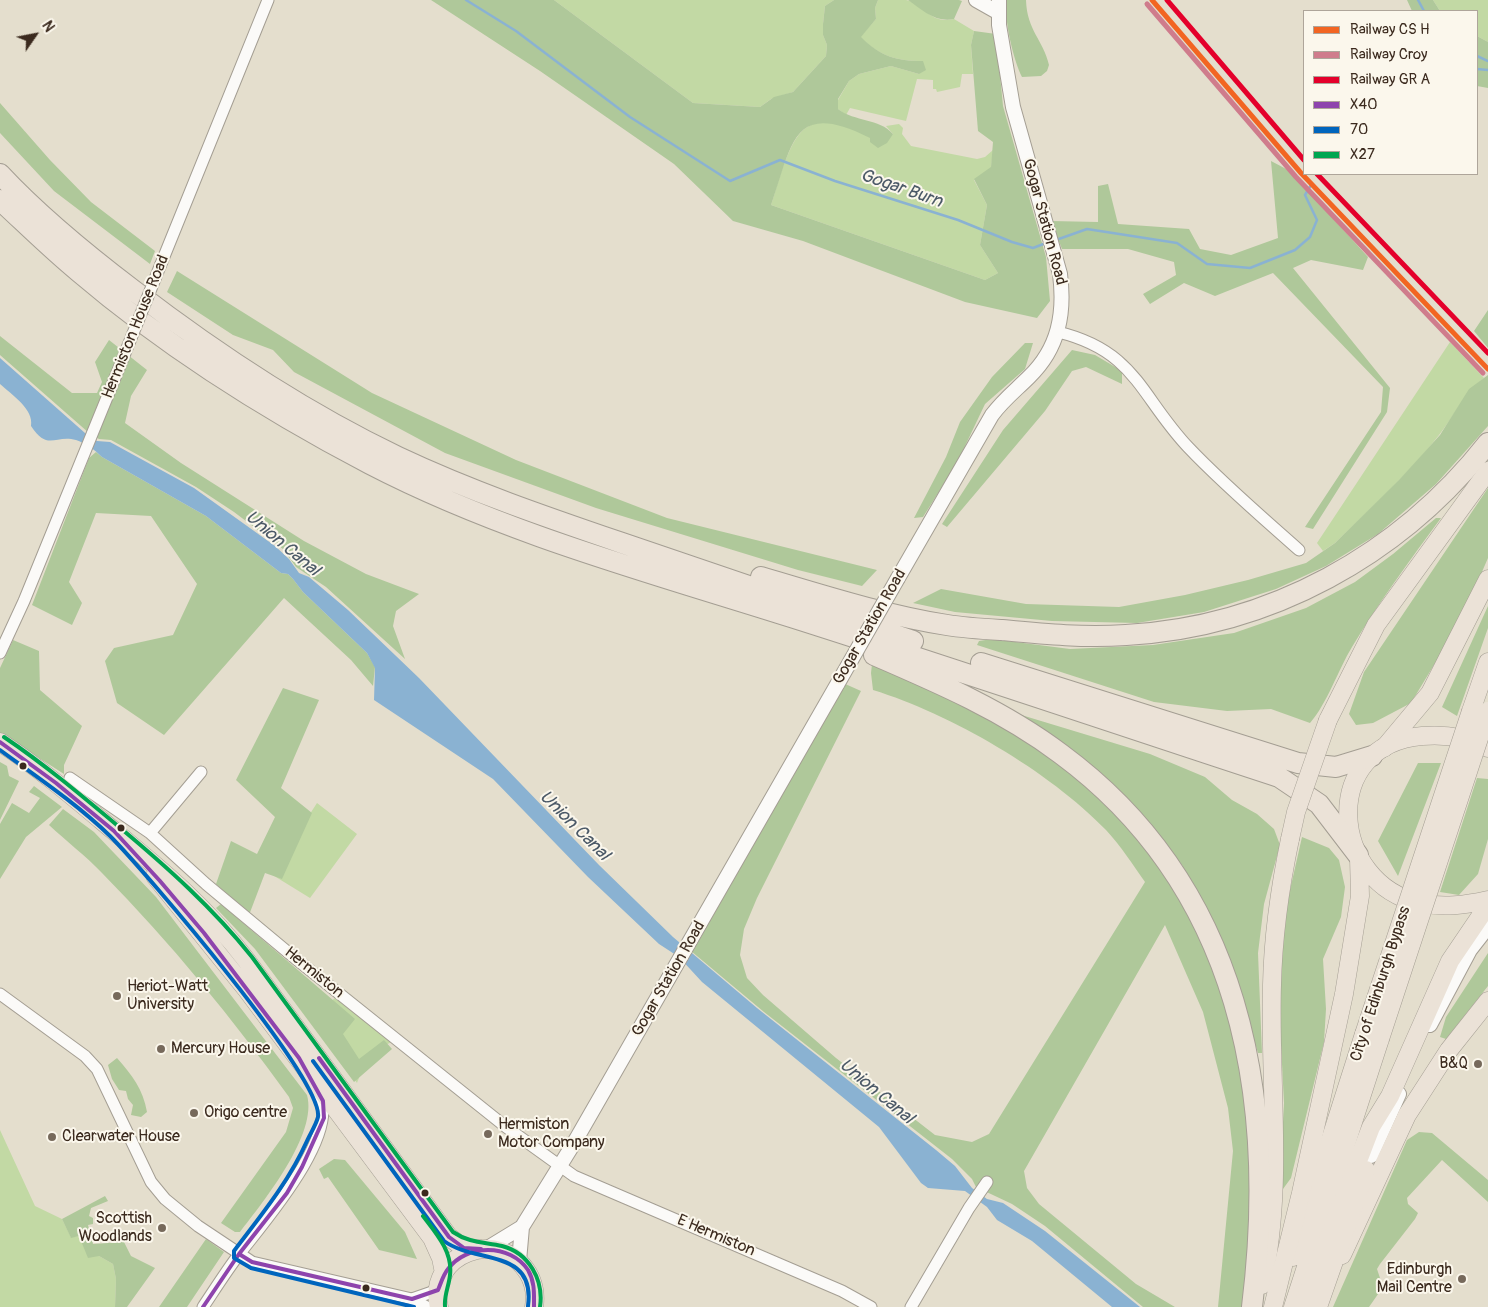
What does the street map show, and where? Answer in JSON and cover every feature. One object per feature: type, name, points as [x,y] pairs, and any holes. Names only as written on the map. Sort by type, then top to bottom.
[{"type":"highway","points":[[0,174],[95,261],[170,318],[245,370],[323,417],[397,456],[469,488],[541,515],[930,647],[1298,763],[1336,767],[1378,752]]},
{"type":"highway","points":[[0,200],[79,272],[182,352],[280,415],[372,465],[506,524],[873,655],[940,684],[1009,719],[1062,754],[1090,777],[1113,798],[1153,844],[1188,896],[1212,942],[1242,1024],[1259,1130],[1260,1216],[1252,1307]]},
{"type":"highway","points":[[541,515],[640,539],[808,590],[945,625],[1064,636],[1134,634],[1184,629],[1240,615],[1300,593],[1340,572],[1369,554],[1413,522],[1449,488],[1488,443]]},
{"type":"highway","points":[[590,553],[948,666],[1279,777],[1319,804],[1359,857]]},
{"type":"main road","points":[[1257,1307],[1269,1238],[1274,1155],[1273,956],[1279,896],[1290,838],[1301,796],[1328,720],[1376,625],[1488,470]]},
{"type":"main road","points":[[1274,1307],[1344,994],[1360,896],[1359,857],[1348,818],[1347,804],[1354,778],[1430,693],[1488,579]]},
{"type":"main road","name":"City of Edinburgh Bypass","points":[[1274,1307],[1372,1036],[1482,711],[1488,662]]},
{"type":"main road","points":[[1378,752],[1409,738],[1438,735],[1470,740],[1488,748]]},
{"type":"main road","points":[[0,742],[56,782],[156,864],[223,929],[449,1237],[464,1248],[504,1252],[519,1261],[533,1285],[534,1307]]},
{"type":"main road","points":[[114,831],[204,933],[432,1238],[441,1258],[444,1273],[439,1298]]},
{"type":"main road","points":[[1359,857],[1371,874],[1387,887],[1418,902],[1454,906],[1488,900]]},
{"type":"main road","points":[[1318,1307],[1390,1096],[1450,962],[1488,905]]},
{"type":"main road","points":[[1325,1289],[1406,1115],[1449,1050],[1488,1001]]},
{"type":"main road","name":"City of Edinburgh Bypass","points":[[1293,1307],[1372,1036]]},
{"type":"main road","points":[[1302,1307],[1371,1127],[1390,1096]]},
{"type":"main road","points":[[444,1273],[460,1256],[484,1249]]},
{"type":"street","name":"Hermiston House Road","points":[[0,654],[24,601],[83,454],[96,428],[268,0]]},
{"type":"street","points":[[976,0],[999,6]]},
{"type":"street","name":"Gogar Station Road","points":[[519,1261],[522,1227],[560,1167],[669,979],[992,415],[1002,400],[1030,376],[1045,358],[1058,332],[1063,299],[1060,274],[1013,107],[999,6]]},
{"type":"street","points":[[1058,332],[1093,343],[1118,360],[1137,379],[1187,446],[1299,550]]},
{"type":"street","points":[[150,833],[200,772]]},
{"type":"street","name":"Hermiston","points":[[70,778],[150,833],[206,884],[296,958],[506,1127],[560,1167]]},
{"type":"street","points":[[1371,1156],[1454,978],[1470,950],[1488,927]]},
{"type":"street","points":[[0,994],[91,1062],[102,1080],[142,1166],[156,1190],[198,1226],[252,1262],[412,1299],[427,1307]]},
{"type":"street","points":[[203,1307],[239,1254],[287,1193],[302,1167],[324,1118],[323,1101],[299,1058]]},
{"type":"street","name":"E Hermiston","points":[[560,1167],[574,1176],[842,1290],[871,1307]]},
{"type":"street","points":[[911,1307],[969,1208],[987,1182]]},
{"type":"street","name":"Gogar Station Road","points":[[484,1249],[522,1227]]},
{"type":"street","points":[[412,1299],[439,1298]]},
{"type":"green space","points":[[431,0],[554,0],[693,103],[760,107],[774,97],[793,92],[826,56],[827,45],[823,35],[825,6],[834,0],[878,0],[875,8],[876,19],[861,37],[875,49],[889,56],[905,60],[923,61],[926,70],[919,74],[891,66],[859,74],[849,81],[838,99],[838,109],[852,116],[881,125],[893,134],[887,143],[878,148],[870,142],[870,138],[844,127],[825,123],[810,126],[800,134],[791,146],[771,205],[985,280],[998,273],[980,245],[987,205],[974,179],[991,167],[993,142],[978,131],[971,45],[974,31],[996,34],[1003,106],[1046,257],[1050,301],[1037,318],[965,302],[803,241],[733,221],[674,164],[540,71]]},
{"type":"green space","points":[[554,0],[834,0],[825,6],[823,35],[827,45],[826,56],[793,92],[771,99],[760,107],[693,103]]},
{"type":"green space","points":[[878,0],[906,0],[913,2],[933,17],[946,20],[954,19],[974,31],[971,45],[973,74],[962,74],[960,87],[937,92],[936,89],[933,89],[933,80],[917,79],[906,121],[850,108],[846,115],[838,109],[838,100],[849,81],[859,74],[891,66],[919,74],[923,61],[905,60],[889,56],[874,49],[860,37],[876,19],[875,8]]},
{"type":"green space","points":[[908,0],[962,1],[954,19],[947,20],[929,15]]},
{"type":"green space","points":[[1007,0],[1026,0],[1029,20],[1049,65],[1047,71],[1041,76],[1022,77],[1013,51],[1008,28]]},
{"type":"green space","points":[[1407,0],[1433,0],[1439,10],[1412,10]]},
{"type":"green space","points":[[1433,0],[1488,0],[1488,42],[1478,37],[1478,10],[1439,10]]},
{"type":"green space","points":[[1478,37],[1488,42],[1488,88],[1478,86]]},
{"type":"green space","points":[[0,103],[50,160],[91,202],[155,251],[150,264],[54,191],[0,133]]},
{"type":"green space","points":[[840,121],[871,138],[870,141],[893,134],[886,126],[899,124],[903,128],[902,134],[911,146],[977,159],[985,157],[993,150],[991,168],[974,180],[987,205],[980,245],[998,273],[985,280],[771,205],[785,161],[802,131],[817,123]]},
{"type":"green space","points":[[1271,161],[1290,171],[1368,257],[1363,270],[1311,260],[1293,268],[1390,388],[1387,412],[1313,529],[1305,527],[1381,412],[1383,387],[1273,273],[1215,296],[1184,283],[1150,304],[1143,294],[1176,275],[1174,262],[1128,249],[1062,249],[1051,221],[1098,222],[1098,186],[1108,184],[1118,224],[1189,229],[1200,249],[1231,255],[1278,238]]},
{"type":"green space","points":[[177,271],[372,393],[516,460],[667,518],[877,570],[862,586],[798,570],[596,508],[445,453],[294,372],[273,350],[233,335],[167,292]]},
{"type":"green space","points":[[1488,310],[1488,348],[1474,331]]},
{"type":"green space","points":[[0,336],[72,393],[97,393],[102,382],[95,362],[109,340],[147,370],[131,396],[125,423],[181,463],[304,541],[366,574],[419,594],[396,611],[393,626],[405,659],[326,587],[296,567],[283,549],[234,512],[196,487],[111,440],[99,439],[89,433],[0,355]]},
{"type":"green space","points":[[1450,342],[1484,378],[1470,391],[1439,435],[1415,463],[1335,543],[1323,551],[1317,543]]},
{"type":"green space","points":[[1025,343],[1033,343],[1025,369],[985,404],[957,463],[923,517],[914,518],[946,457],[960,422],[992,377]]},
{"type":"green space","points":[[1072,350],[1095,355],[1122,371],[1122,384],[1086,367],[1072,371],[1045,411],[947,527],[942,524],[1003,430]]},
{"type":"green space","points":[[1488,375],[1488,426],[1436,484],[1378,534],[1326,566],[1276,589],[1204,612],[1137,623],[1052,621],[955,612],[913,603],[941,589],[1026,604],[1119,607],[1185,595],[1248,580],[1306,563],[1335,543],[1399,480],[1440,435],[1469,389]]},
{"type":"green space","points":[[96,452],[206,516],[281,573],[288,574],[303,592],[367,653],[375,667],[373,686],[351,660],[284,598],[164,735],[117,703],[105,661],[114,648],[173,635],[197,584],[151,516],[96,513],[69,582],[82,603],[72,625],[32,605],[89,458]]},
{"type":"green space","points":[[1488,488],[1488,558],[1461,620],[1411,703],[1373,723],[1356,725],[1349,714],[1364,672]]},
{"type":"green space","points":[[1436,518],[1441,518],[1362,630],[1322,706],[1310,723],[1271,709],[1227,711],[1154,702],[977,645],[979,641],[992,639],[1070,649],[1153,645],[1234,633],[1306,608],[1355,582],[1393,554]]},
{"type":"green space","points":[[1488,606],[1488,628],[1457,716],[1442,707]]},
{"type":"green space","points":[[13,640],[39,651],[40,690],[82,726],[64,765],[64,774],[0,733],[0,668]]},
{"type":"green space","points":[[873,655],[1062,754],[1172,871],[1248,1056],[1252,1307],[1218,1307],[1233,1151],[1228,1108],[1203,1012],[1165,925],[1024,1171],[1027,1188],[1039,1204],[1136,1284],[1175,1307],[1143,1307],[1045,1226],[1012,1204],[976,1187],[972,1179],[952,1159],[764,1012],[691,951],[843,683],[861,691],[757,898],[744,929],[740,955],[747,978],[763,995],[836,1058],[935,1135],[972,1142],[989,1134],[1145,882],[1106,830],[1083,808],[1028,766],[966,729],[903,700],[873,690],[871,673]]},
{"type":"green space","points":[[283,688],[319,700],[281,788],[312,813],[282,879],[265,873],[249,915],[216,884],[231,841],[257,854],[275,817],[236,780]]},
{"type":"green space","points":[[1018,714],[1150,754],[1205,777],[1232,800],[1257,814],[1274,829],[1280,845],[1264,904],[1258,953],[1262,1053],[1258,1053],[1233,971],[1182,865],[1146,821],[1096,774]]},
{"type":"green space","points":[[0,762],[7,766],[9,776],[19,781],[0,820]]},
{"type":"green space","points":[[1418,763],[1441,763],[1398,876],[1378,841]]},
{"type":"green space","points":[[1477,778],[1488,779],[1488,839],[1478,874],[1459,895],[1440,892]]},
{"type":"green space","points":[[34,786],[62,807],[26,837],[0,879],[0,824],[12,803],[29,813],[40,798],[29,792]]},
{"type":"green space","points":[[317,803],[357,834],[310,898],[271,874]]},
{"type":"green space","points":[[63,809],[94,832],[156,897],[307,1095],[308,1111],[305,1128],[297,1147],[275,1185],[240,1232],[235,1232],[221,1223],[286,1132],[293,1108],[289,1097],[223,1010],[152,926],[96,867],[49,825]]},
{"type":"green space","points":[[1302,837],[1329,848],[1339,860],[1345,887],[1341,917],[1323,959],[1326,1009],[1324,1042],[1291,1178],[1283,1189],[1280,1178],[1284,1103],[1278,986],[1287,903]]},
{"type":"green space","points":[[221,904],[355,1019],[343,1034],[359,1059],[384,1040],[392,1049],[354,1082],[255,949],[216,908]]},
{"type":"green space","points":[[1488,953],[1488,986],[1446,1039],[1440,1037],[1446,1017]]},
{"type":"green space","points":[[335,998],[391,1042],[379,1050],[370,1060],[362,1071],[357,1083],[310,1018]]},
{"type":"green space","points":[[117,1058],[132,1076],[143,1096],[147,1112],[141,1117],[131,1115],[133,1105],[128,1099],[126,1091],[119,1090],[112,1079],[108,1065]]},
{"type":"green space","points":[[0,1130],[35,1206],[62,1219],[71,1237],[79,1236],[99,1256],[113,1264],[116,1279],[115,1307],[0,1307]]},
{"type":"green space","points":[[1419,1132],[1432,1133],[1488,1180],[1488,1202],[1442,1160],[1407,1198],[1408,1204],[1418,1213],[1377,1269],[1383,1287],[1369,1307],[1333,1307],[1407,1140]]},
{"type":"green space","points":[[334,1159],[345,1160],[405,1232],[417,1259],[379,1250],[328,1177],[324,1179],[319,1169]]},
{"type":"green space","points":[[105,1196],[108,1201],[91,1208],[89,1216],[93,1218],[93,1224],[88,1225],[93,1244],[124,1242],[131,1256],[155,1268],[127,1307],[115,1307],[116,1279],[113,1264],[99,1256],[88,1258],[79,1236],[71,1238],[62,1219]]},
{"type":"green space","points":[[206,1239],[224,1252],[187,1307],[159,1307]]},
{"type":"water","points":[[0,358],[85,433],[97,441],[110,442],[194,488],[275,546],[289,559],[299,573],[309,577],[348,610],[419,678],[599,865],[673,937],[757,1008],[936,1150],[955,1166],[972,1188],[987,1199],[1003,1203],[1045,1231],[1140,1307],[1112,1307],[1032,1241],[997,1220],[987,1207],[965,1191],[928,1188],[921,1183],[879,1127],[702,982],[679,957],[659,944],[588,877],[493,779],[374,700],[375,668],[367,653],[303,592],[288,574],[281,573],[206,516],[102,457],[86,445],[69,439],[47,440],[37,434],[31,426],[31,420],[26,408],[0,384]]},
{"type":"waterway","name":"Gogar Burn","points":[[466,0],[516,31],[630,117],[730,181],[780,160],[835,181],[958,220],[1012,242],[1033,248],[1046,243]]},
{"type":"waterway","points":[[1418,0],[1423,10]]},
{"type":"waterway","points":[[1478,56],[1488,61]]},
{"type":"waterway","name":"Gogar Burn","points":[[1478,69],[1488,70]]},
{"type":"waterway","name":"Gogar Burn","points":[[1056,240],[1087,229],[1177,243],[1207,264],[1250,268],[1295,250],[1310,237],[1317,220],[1305,195],[1311,185]]},
{"type":"transit line","points":[[1152,0],[1301,173],[1488,369]]},
{"type":"transit line","points":[[1167,0],[1303,159]]},
{"type":"transit line","points":[[1318,175],[1488,353]]},
{"type":"transit line","name":"X27","points":[[4,737],[62,780],[136,841],[222,922],[252,957],[453,1232],[471,1240],[502,1246],[512,1250],[527,1261],[533,1269],[540,1287],[540,1307]]},
{"type":"transit line","name":"X40","points":[[0,742],[56,783],[114,831],[160,881],[204,933],[299,1058],[323,1101],[324,1118],[302,1167],[287,1193],[239,1254],[203,1307]]},
{"type":"transit line","name":"70","points":[[0,750],[84,813],[129,856],[229,975],[293,1062],[312,1096],[318,1117],[300,1156],[283,1185],[234,1251],[234,1258],[251,1268],[414,1307]]},
{"type":"transit line","name":"X40","points":[[319,1058],[449,1237],[464,1248],[481,1249]]},
{"type":"transit line","name":"70","points":[[313,1061],[444,1241],[457,1248],[501,1260],[513,1266],[523,1275],[528,1287],[528,1306]]},
{"type":"transit line","name":"X27","points":[[423,1216],[442,1243],[449,1258],[450,1275],[445,1306]]},
{"type":"transit line","name":"X40","points":[[239,1254],[252,1262],[412,1299],[438,1290],[443,1276],[448,1269],[466,1255],[476,1251],[500,1251],[520,1261],[528,1270],[533,1284],[534,1307]]},
{"type":"rail line","name":"Croy","points":[[1147,4],[1296,177],[1483,373]]},
{"type":"place","name":"Heriot-Watt University","points":[[117,996]]},
{"type":"place","name":"Mercury House","points":[[161,1049]]},
{"type":"place","name":"B&Q","points":[[1478,1064]]},
{"type":"place","name":"Origo centre","points":[[194,1113]]},
{"type":"place","name":"Hermiston Motor Company","points":[[488,1134]]},
{"type":"place","name":"Clearwater House","points":[[52,1137]]},
{"type":"place","name":"Scottish Woodlands","points":[[162,1228]]},
{"type":"place","name":"Edinburgh Mail Centre","points":[[1462,1279]]},
{"type":"water label","name":"Union Canal","points":[[282,544]]},
{"type":"water label","name":"Union Canal","points":[[574,826]]},
{"type":"water label","name":"Union Canal","points":[[876,1092]]}]
